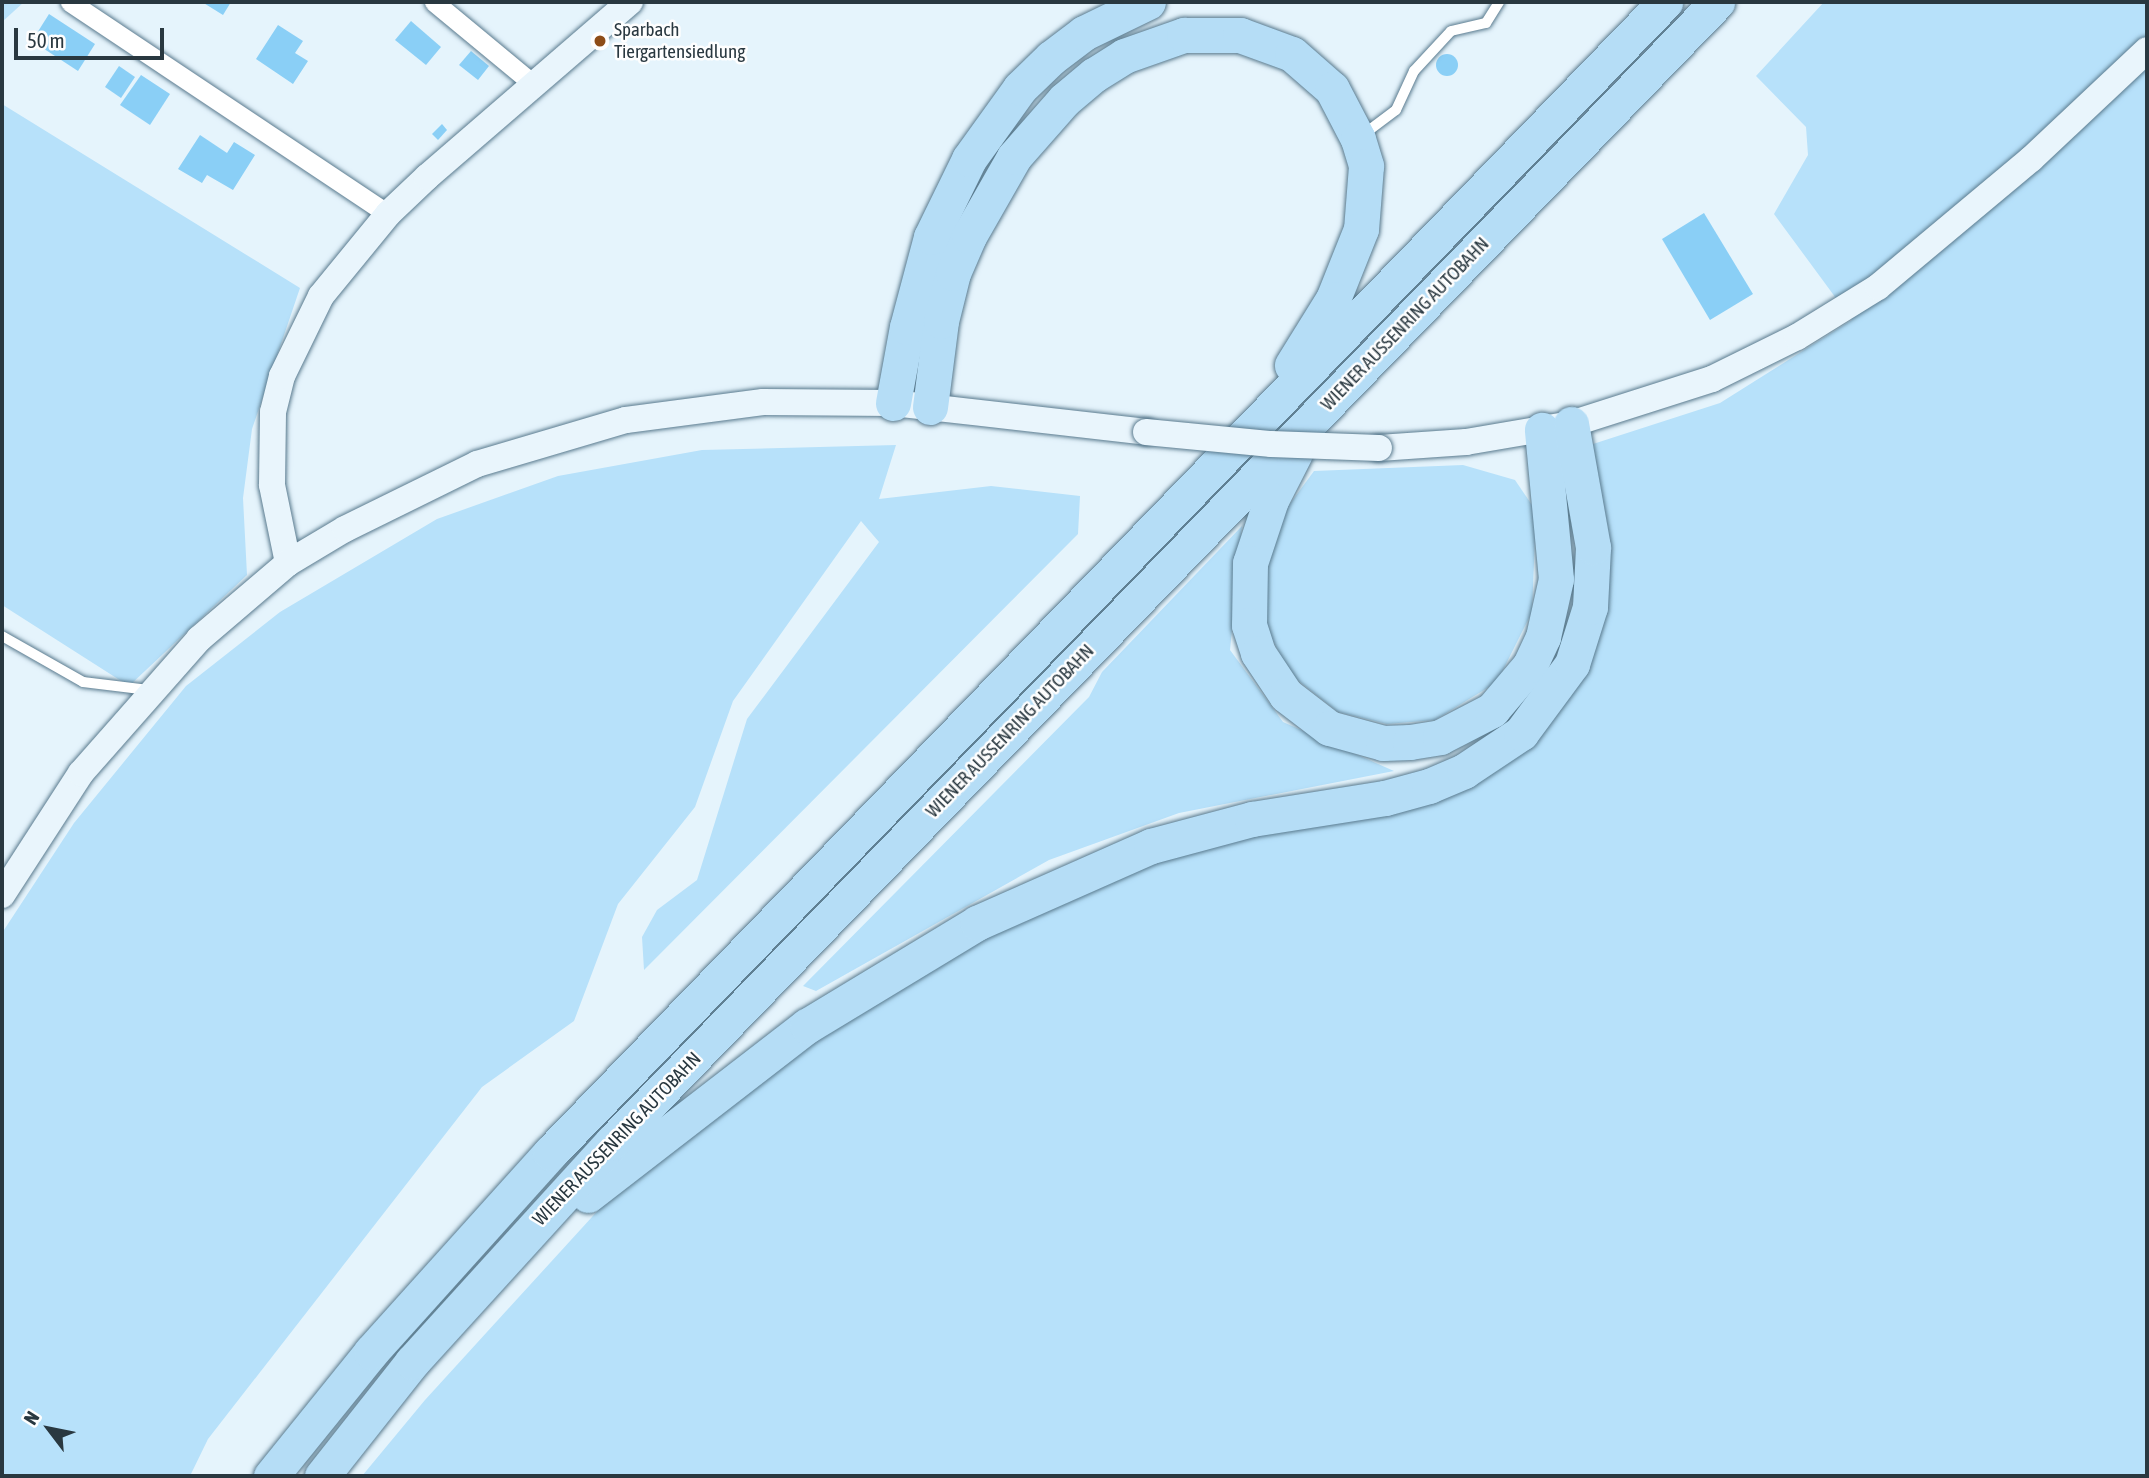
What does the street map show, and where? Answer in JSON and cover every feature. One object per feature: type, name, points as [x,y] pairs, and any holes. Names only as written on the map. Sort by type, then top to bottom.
[{"type":"highway","points":[[893,403],[907,327],[931,237],[969,159],[1020,88],[1051,58],[1084,33],[1147,2]]},
{"type":"highway","name":"WIENER AUSSENRING AUTOBAHN","points":[[271,1476],[371,1352],[550,1153],[1261,416],[1665,2]]},
{"type":"highway","name":"WIENER AUSSENRING AUTOBAHN","points":[[321,1476],[412,1362],[490,1274],[1717,2]]},
{"type":"highway","points":[[930,407],[941,321],[969,236],[1014,157],[1064,100],[1094,75],[1124,56],[1184,35],[1240,35],[1267,41],[1313,69],[1332,89],[1358,139],[1366,166],[1366,197],[1351,262],[1261,416]]},
{"type":"highway","points":[[1314,418],[1258,534],[1250,563],[1249,625],[1270,676],[1286,695],[1329,728],[1383,743],[1440,737],[1468,726],[1511,691],[1530,665],[1547,624],[1556,579],[1556,427]]},
{"type":"highway","points":[[490,1274],[765,1057],[875,983],[977,923],[1151,846],[1252,820],[1385,798],[1429,786],[1464,771],[1521,733],[1572,664],[1590,607],[1593,547],[1556,427]]},
{"type":"main road","points":[[288,563],[272,485],[273,412],[282,376],[321,296],[388,214],[532,83],[630,2]]},
{"type":"main road","points":[[2,895],[81,773],[150,690],[199,639],[288,563],[415,492],[477,464],[552,439],[693,408],[809,400],[893,403],[1272,444],[1379,448],[1466,442],[1556,427],[1712,379],[1797,337],[1878,287],[2031,159],[2147,50]]},
{"type":"street","points":[[70,2],[388,214]]},
{"type":"street","points":[[434,2],[532,83]]},
{"type":"lane","points":[[1358,139],[1396,110],[1414,71],[1451,31],[1486,23],[1499,2]]},
{"type":"lane","points":[[2,636],[83,682],[150,690]]},
{"type":"shaded area","points":[[2,2],[24,2],[2,22]]},
{"type":"shaded area","points":[[1824,2],[2147,2],[2147,1476],[362,1476],[425,1400],[623,1183],[855,1007],[970,938],[1171,850],[1514,754],[1607,583],[1593,444],[1720,403],[1852,320],[1774,214],[1808,155],[1806,127],[1756,76]]},
{"type":"shaded area","points":[[2,104],[300,288],[252,429],[243,498],[247,575],[129,686],[2,605]]},
{"type":"shaded area","points":[[896,445],[879,499],[991,486],[1080,496],[1078,534],[644,970],[642,937],[657,910],[697,880],[747,719],[879,542],[861,521],[733,701],[695,807],[618,904],[574,1021],[482,1087],[208,1439],[190,1476],[2,1476],[2,933],[74,823],[186,686],[280,612],[437,519],[558,476],[702,450]]},
{"type":"shaded area","points":[[1463,465],[1515,480],[1536,511],[1532,612],[1497,682],[1435,720],[1387,724],[1338,712],[1290,674],[1266,627],[1263,574],[1281,516],[1314,471]]},
{"type":"shaded area","points":[[1242,526],[1230,650],[1283,722],[1394,771],[1179,813],[1049,860],[816,991],[803,986],[1089,697],[1102,672]]},
{"type":"building","points":[[202,2],[231,2],[223,15]]},
{"type":"building","points":[[49,14],[95,44],[78,71],[32,41]]},
{"type":"building","points":[[411,21],[441,47],[426,65],[395,40]]},
{"type":"building","points":[[278,25],[303,41],[295,53],[308,61],[293,84],[256,59]]},
{"type":"building","points":[[471,51],[489,66],[478,80],[459,65]]},
{"type":"building","points":[[1447,54],[1455,57],[1458,65],[1455,73],[1447,76],[1439,73],[1436,65],[1439,57]]},
{"type":"building","points":[[119,66],[135,77],[121,98],[105,87]]},
{"type":"building","points":[[141,75],[170,94],[150,125],[120,105]]},
{"type":"building","points":[[442,124],[447,130],[438,140],[432,134]]},
{"type":"building","points":[[200,135],[227,153],[234,142],[255,155],[233,190],[207,175],[202,183],[178,169]]},
{"type":"building","points":[[1704,213],[1753,294],[1710,320],[1662,239]]},
{"type":"place","name":"Sparbach Tiergartensiedlung","points":[[600,41]]}]
